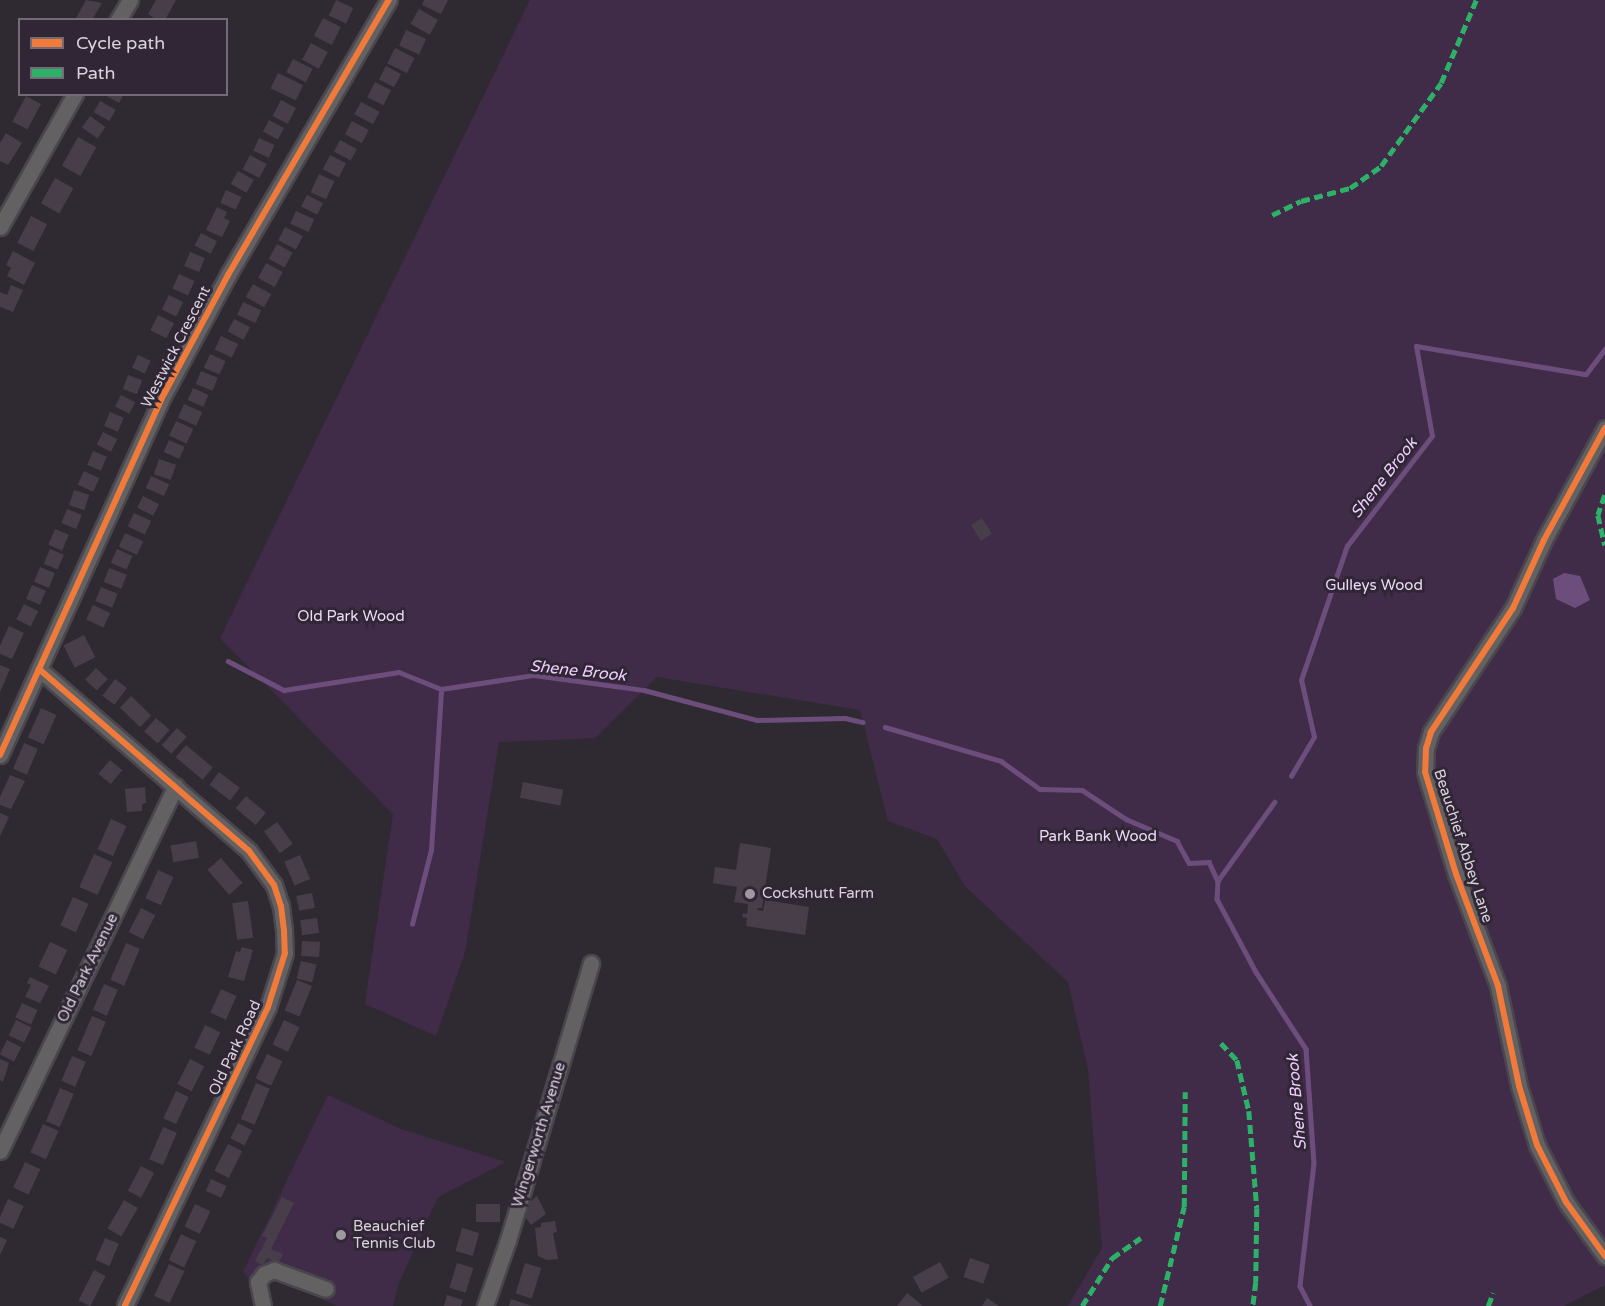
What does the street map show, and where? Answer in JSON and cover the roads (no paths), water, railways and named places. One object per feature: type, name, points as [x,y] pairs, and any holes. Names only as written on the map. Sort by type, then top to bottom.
[{"type":"street","points":[[119,18],[130,0]]},
{"type":"street","name":"Westwick Crescent","points":[[0,755],[179,363],[233,265],[389,0]]},
{"type":"street","points":[[0,227],[74,96]]},
{"type":"street","name":"Beauchief Abbey Lane","points":[[1605,428],[1544,540],[1513,608],[1431,732],[1426,748],[1425,772],[1456,874],[1498,986],[1519,1086],[1537,1144],[1566,1202],[1605,1256]]},
{"type":"street","name":"Old Park Road","points":[[39,669],[249,850],[264,868],[281,906],[285,953],[268,1007],[125,1306]]},
{"type":"street","name":"Old Park Avenue","points":[[0,1150],[176,786]]},
{"type":"street","name":"Wingerworth Avenue","points":[[485,1306],[508,1240],[591,963]]},
{"type":"street","points":[[263,1306],[258,1282],[264,1274],[274,1270],[326,1289]]},
{"type":"waterway","name":"Shene Brook","points":[[1291,776],[1314,737],[1301,680],[1347,546],[1432,436],[1416,346],[1586,374],[1605,349]]},
{"type":"waterway","name":"Shene Brook","points":[[228,661],[284,690],[399,672],[441,689],[534,675],[644,690],[757,720],[845,718],[863,722]]},
{"type":"waterway","points":[[412,924],[431,850],[441,689]]},
{"type":"waterway","name":"Shene Brook","points":[[885,727],[1001,761],[1040,789],[1082,790],[1126,819],[1177,841],[1189,863],[1209,862],[1218,881]]},
{"type":"waterway","name":"Shene Brook","points":[[1275,802],[1218,881],[1217,899],[1256,972],[1306,1049],[1314,1163],[1300,1286],[1310,1306]]},
{"type":"place","name":"Cockshutt Farm","points":[[750,894]]},
{"type":"place","name":"Beauchief Tennis Club","points":[[341,1235]]},
{"type":"park label","name":"Gulleys Wood","points":[[1374,586]]},
{"type":"park label","name":"Old Park Wood","points":[[351,617]]},
{"type":"park label","name":"Park Bank Wood","points":[[1098,837]]}]
